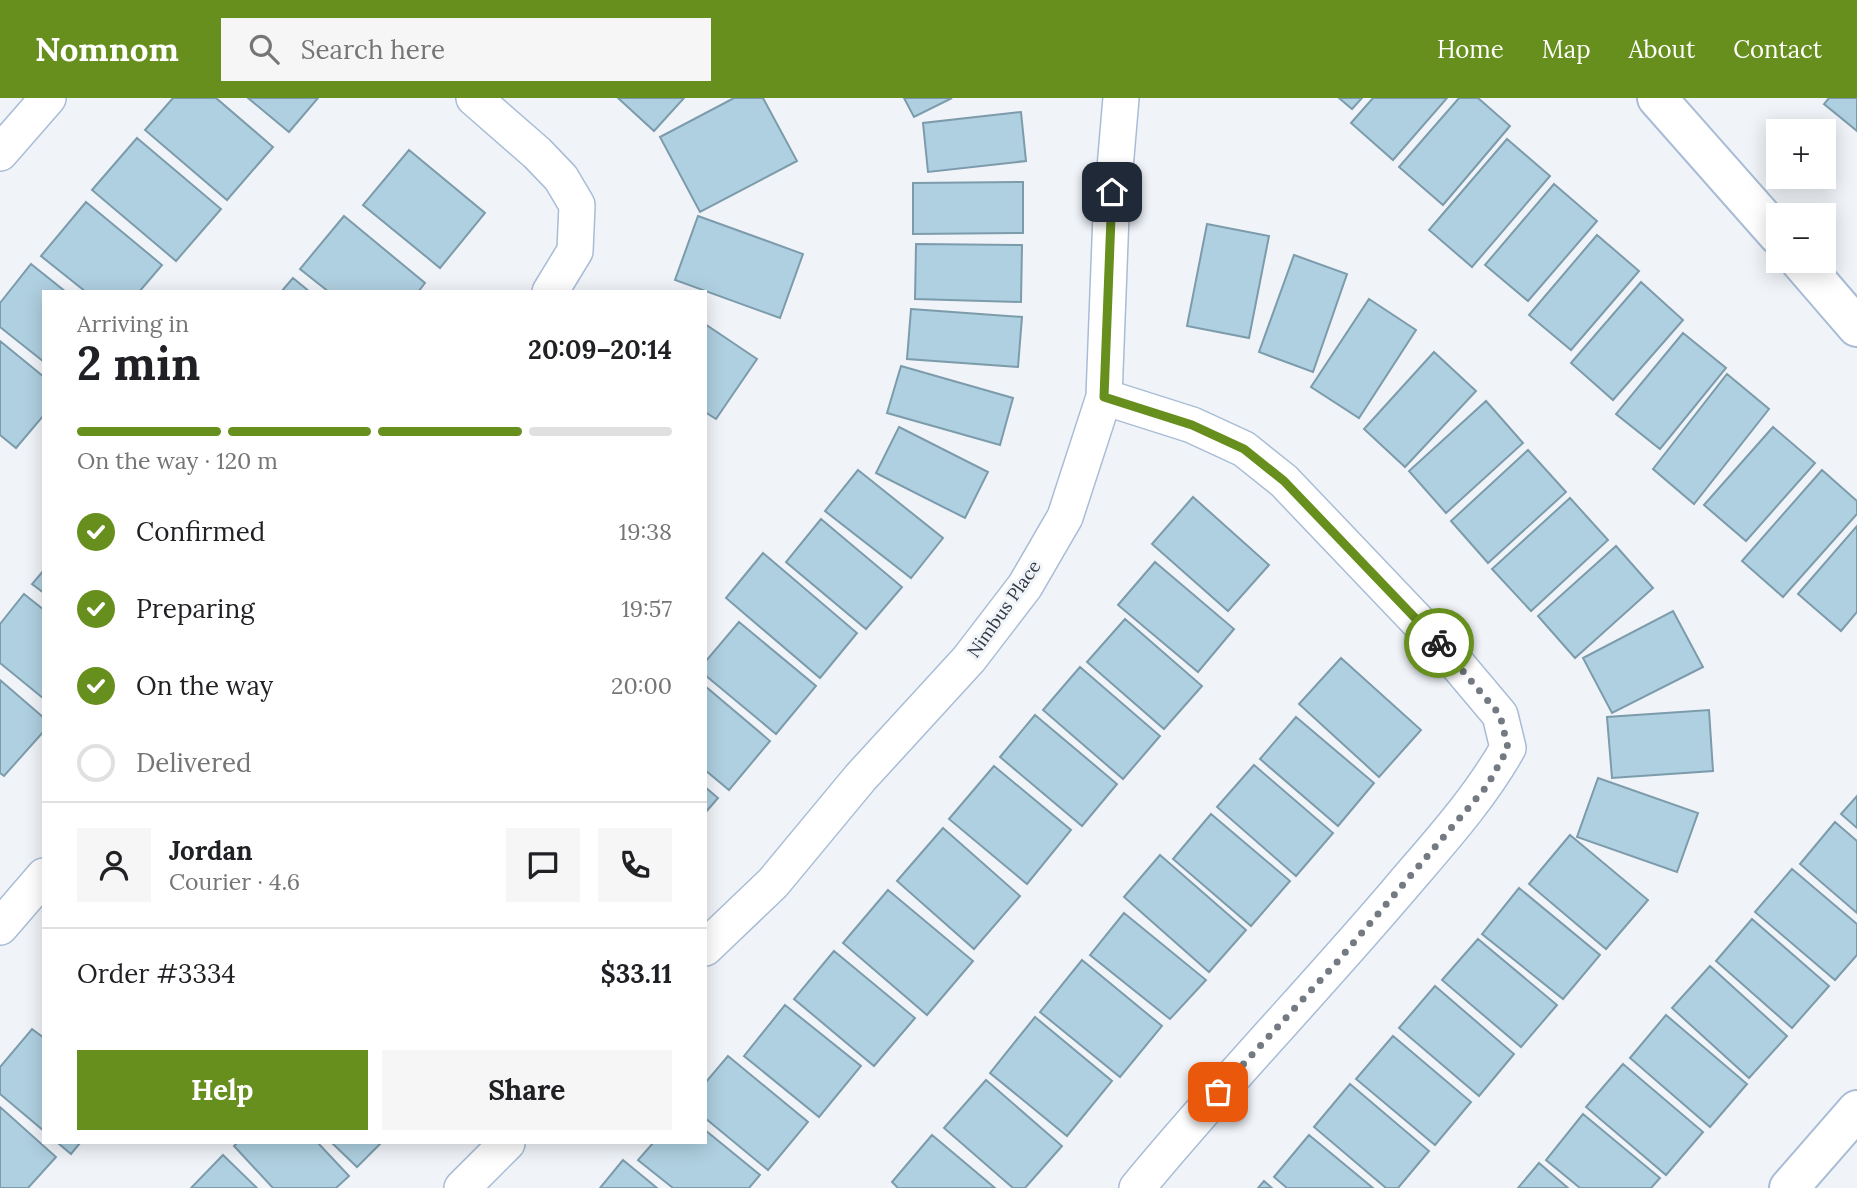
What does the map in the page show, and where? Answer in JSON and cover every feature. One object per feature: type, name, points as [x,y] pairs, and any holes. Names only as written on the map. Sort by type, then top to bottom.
[{"type":"street","points":[[0,153],[48,98]]},
{"type":"street","points":[[474,98],[537,153],[561,178],[578,205],[575,251],[551,290]]},
{"type":"street","name":"Nimbus Place","points":[[707,946],[773,883],[860,778],[969,659],[1025,586],[1065,517],[1104,397],[1112,201],[1121,98]]},
{"type":"street","points":[[1657,98],[1766,221]]},
{"type":"street","points":[[1810,273],[1857,327]]},
{"type":"street","points":[[1104,397],[1192,425],[1244,449],[1284,481],[1447,652],[1500,715],[1508,748],[1487,786],[1337,962],[1201,1111],[1137,1188]]},
{"type":"street","points":[[0,928],[42,878]]},
{"type":"street","points":[[1789,1188],[1857,1110]]},
{"type":"street","points":[[461,1188],[507,1144]]},
{"type":"building","points":[[173,98],[216,98],[273,147],[227,200],[145,130]]},
{"type":"building","points":[[248,98],[318,98],[289,132]]},
{"type":"building","points":[[618,98],[684,98],[654,131]]},
{"type":"building","points":[[734,98],[763,98],[797,161],[700,212],[660,137]]},
{"type":"building","points":[[904,98],[952,98],[914,117]]},
{"type":"building","points":[[1339,98],[1362,98],[1352,109]]},
{"type":"building","points":[[1373,98],[1447,98],[1393,160],[1351,123]]},
{"type":"building","points":[[1459,98],[1478,98],[1510,126],[1443,205],[1399,167]]},
{"type":"building","points":[[1829,98],[1857,98],[1857,131],[1824,104]]},
{"type":"building","points":[[1021,112],[1026,161],[928,172],[923,123]]},
{"type":"building","points":[[137,138],[221,209],[176,261],[92,190]]},
{"type":"building","points":[[1507,139],[1550,176],[1472,267],[1429,230]]},
{"type":"building","points":[[409,150],[485,213],[440,268],[363,205]]},
{"type":"building","points":[[1023,182],[1023,233],[913,234],[913,183]]},
{"type":"building","points":[[1554,184],[1597,221],[1528,301],[1485,265]]},
{"type":"building","points":[[86,202],[162,265],[141,290],[84,290],[41,256]]},
{"type":"building","points":[[344,216],[425,283],[420,290],[326,290],[300,269]]},
{"type":"building","points":[[698,216],[803,254],[780,318],[675,280]]},
{"type":"building","points":[[1207,224],[1269,236],[1249,338],[1187,326]]},
{"type":"building","points":[[1597,235],[1639,271],[1571,350],[1529,315]]},
{"type":"building","points":[[916,244],[1022,245],[1021,302],[915,299]]},
{"type":"building","points":[[1294,255],[1347,274],[1313,372],[1259,352]]},
{"type":"building","points":[[31,264],[64,290],[42,290],[42,360],[0,327],[0,303]]},
{"type":"building","points":[[293,278],[308,290],[283,290]]},
{"type":"building","points":[[1641,282],[1683,320],[1613,400],[1571,363]]},
{"type":"building","points":[[1369,299],[1416,330],[1359,418],[1311,387]]},
{"type":"building","points":[[911,309],[1022,317],[1018,367],[907,359]]},
{"type":"building","points":[[707,325],[757,359],[716,419],[707,413]]},
{"type":"building","points":[[1683,333],[1726,368],[1660,449],[1616,414]]},
{"type":"building","points":[[0,341],[42,375],[42,417],[16,448],[0,435]]},
{"type":"building","points":[[1434,352],[1476,391],[1405,467],[1364,429]]},
{"type":"building","points":[[901,366],[1013,398],[1000,445],[887,413]]},
{"type":"building","points":[[1727,374],[1769,409],[1694,504],[1653,469]]},
{"type":"building","points":[[1486,401],[1523,443],[1446,513],[1409,471]]},
{"type":"building","points":[[899,427],[988,472],[965,518],[876,473]]},
{"type":"building","points":[[1773,427],[1815,463],[1746,541],[1704,505]]},
{"type":"building","points":[[1528,450],[1566,492],[1488,563],[1451,521]]},
{"type":"building","points":[[858,470],[943,538],[911,578],[825,511]]},
{"type":"building","points":[[1822,470],[1857,501],[1857,514],[1783,597],[1742,561]]},
{"type":"building","points":[[1193,497],[1269,565],[1228,611],[1152,544]]},
{"type":"building","points":[[1570,498],[1608,540],[1531,611],[1492,569]]},
{"type":"building","points":[[821,519],[902,587],[866,629],[786,562]]},
{"type":"building","points":[[1857,526],[1857,612],[1841,631],[1798,594]]},
{"type":"building","points":[[1616,546],[1653,588],[1575,658],[1538,616]]},
{"type":"building","points":[[763,553],[857,633],[820,678],[726,598]]},
{"type":"building","points":[[1155,562],[1234,629],[1198,672],[1118,605]]},
{"type":"building","points":[[42,572],[42,592],[32,584]]},
{"type":"building","points":[[24,594],[42,608],[42,697],[0,663],[0,624]]},
{"type":"building","points":[[1673,611],[1703,667],[1612,713],[1583,658]]},
{"type":"building","points":[[1125,619],[1202,686],[1164,729],[1087,662]]},
{"type":"building","points":[[739,622],[816,686],[776,734],[707,677],[707,660]]},
{"type":"building","points":[[1341,658],[1421,730],[1379,777],[1299,704]]},
{"type":"building","points":[[1080,667],[1160,736],[1123,779],[1043,710]]},
{"type":"building","points":[[0,680],[42,716],[42,733],[4,776],[0,773]]},
{"type":"building","points":[[707,688],[770,741],[729,790],[707,772]]},
{"type":"building","points":[[1709,710],[1713,771],[1612,778],[1607,717]]},
{"type":"building","points":[[1035,715],[1117,784],[1082,826],[1000,757]]},
{"type":"building","points":[[1296,717],[1374,783],[1338,826],[1260,759]]},
{"type":"building","points":[[1254,765],[1333,833],[1296,876],[1217,807]]},
{"type":"building","points":[[994,766],[1071,830],[1027,884],[949,819]]},
{"type":"building","points":[[1598,778],[1698,813],[1677,872],[1577,837]]},
{"type":"building","points":[[707,789],[718,798],[707,811]]},
{"type":"building","points":[[1857,796],[1857,828],[1841,814]]},
{"type":"building","points":[[1211,814],[1290,881],[1251,926],[1173,859]]},
{"type":"building","points":[[1835,822],[1857,841],[1857,913],[1800,864]]},
{"type":"building","points":[[943,828],[1020,896],[974,949],[897,881]]},
{"type":"building","points":[[1570,835],[1648,900],[1606,949],[1529,884]]},
{"type":"building","points":[[1160,855],[1246,930],[1209,972],[1124,897]]},
{"type":"building","points":[[1792,869],[1857,924],[1857,955],[1835,980],[1755,912]]},
{"type":"building","points":[[1519,888],[1600,955],[1563,999],[1482,934]]},
{"type":"building","points":[[888,890],[973,961],[927,1015],[843,943]]},
{"type":"building","points":[[1124,913],[1206,980],[1170,1019],[1090,955]]},
{"type":"building","points":[[1752,919],[1829,986],[1792,1028],[1716,961]]},
{"type":"building","points":[[1478,939],[1557,1005],[1521,1047],[1442,980]]},
{"type":"building","points":[[834,951],[915,1018],[874,1066],[794,999]]},
{"type":"building","points":[[1082,960],[1162,1026],[1120,1077],[1040,1012]]},
{"type":"building","points":[[1710,966],[1787,1036],[1749,1078],[1672,1008]]},
{"type":"building","points":[[1435,986],[1514,1054],[1479,1096],[1399,1028]]},
{"type":"building","points":[[785,1005],[861,1066],[819,1117],[744,1056]]},
{"type":"building","points":[[1666,1015],[1747,1084],[1710,1127],[1630,1058]]},
{"type":"building","points":[[1035,1017],[1112,1081],[1067,1136],[990,1073]]},
{"type":"building","points":[[32,1029],[42,1036],[42,1129],[0,1094],[0,1067]]},
{"type":"building","points":[[1393,1036],[1471,1102],[1435,1145],[1356,1079]]},
{"type":"building","points":[[728,1056],[808,1122],[768,1170],[707,1120],[707,1081]]},
{"type":"building","points":[[1623,1064],[1703,1132],[1666,1175],[1586,1107]]},
{"type":"building","points":[[986,1080],[1062,1146],[1025,1188],[1013,1188],[944,1128]]},
{"type":"building","points":[[1350,1084],[1429,1151],[1398,1188],[1386,1188],[1314,1127]]},
{"type":"building","points":[[0,1107],[56,1157],[28,1188],[0,1188]]},
{"type":"building","points":[[1583,1114],[1660,1178],[1651,1188],[1580,1188],[1546,1160]]},
{"type":"building","points":[[707,1132],[760,1175],[749,1188],[673,1188],[638,1160],[652,1144],[707,1144]]},
{"type":"building","points":[[932,1135],[995,1188],[898,1188],[892,1182]]},
{"type":"building","points":[[1309,1135],[1373,1188],[1287,1188],[1274,1177]]},
{"type":"building","points":[[59,1144],[79,1144],[71,1154]]},
{"type":"building","points":[[319,1144],[349,1176],[336,1188],[273,1188],[234,1146]]},
{"type":"building","points":[[333,1144],[380,1144],[357,1167]]},
{"type":"building","points":[[223,1155],[257,1188],[191,1188]]},
{"type":"building","points":[[623,1160],[657,1188],[600,1188]]},
{"type":"building","points":[[1539,1163],[1568,1188],[1518,1188]]},
{"type":"building","points":[[1264,1181],[1272,1188],[1258,1188]]},
{"type":"way so far","points":[[1218,1092],[1337,962],[1487,786],[1508,748],[1500,715],[1439,643]]},
{"type":"route","points":[[1112,192],[1104,397],[1192,425],[1244,449],[1284,481],[1439,643]]}]
